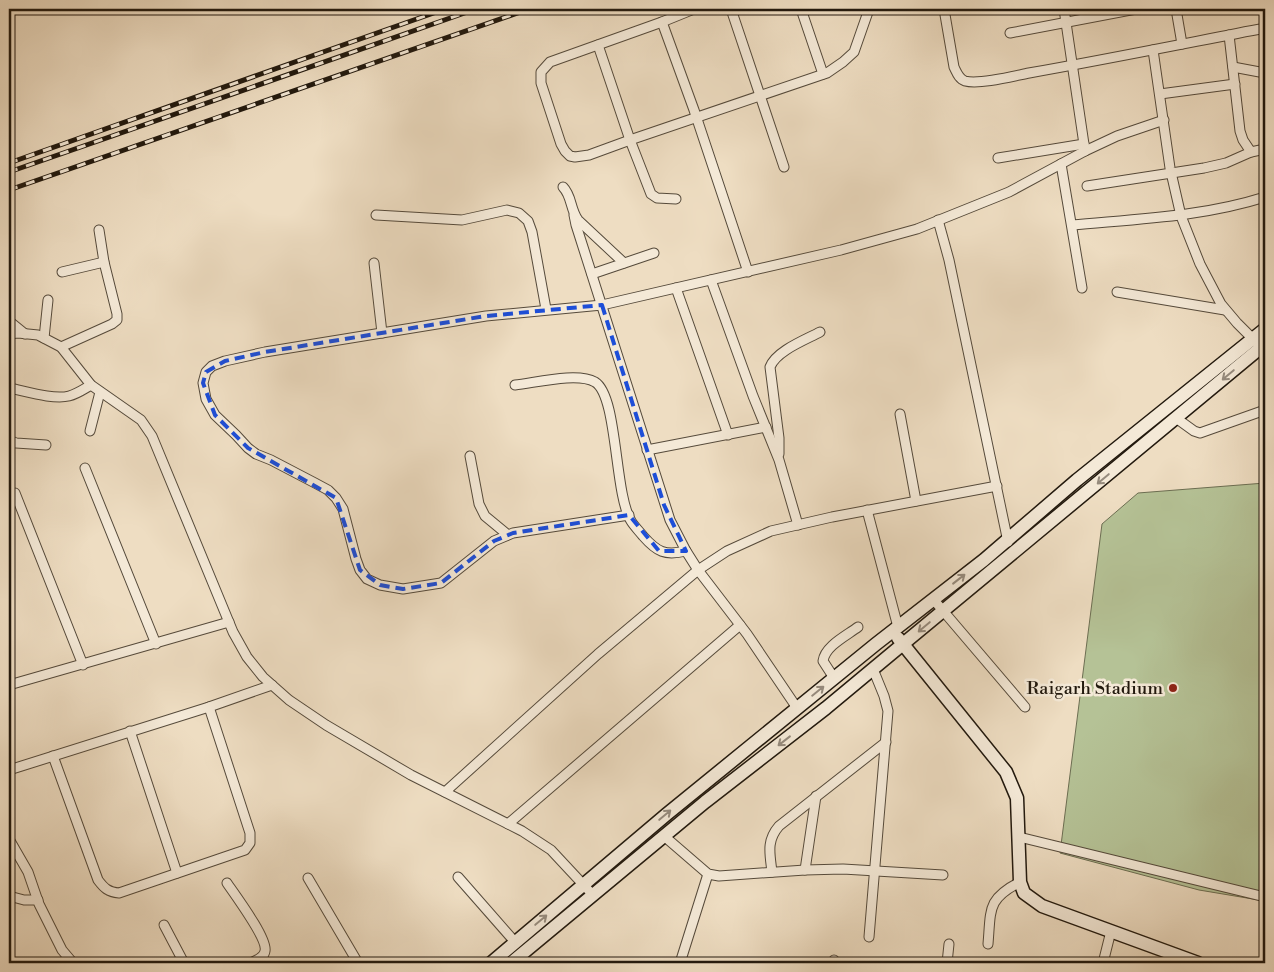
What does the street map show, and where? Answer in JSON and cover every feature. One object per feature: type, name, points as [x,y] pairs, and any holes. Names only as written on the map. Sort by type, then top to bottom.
[{"type":"street","points":[[694,9],[550,62],[540,72],[540,83],[561,144],[570,156],[575,158],[589,155],[823,74],[843,62],[854,52],[868,12],[867,9]]},
{"type":"street","points":[[731,9],[784,167]]},
{"type":"street","points":[[800,9],[823,74]]},
{"type":"street","points":[[944,9],[954,67],[957,75],[962,80],[968,82],[1072,65],[1265,28]]},
{"type":"street","points":[[1064,9],[1085,148]]},
{"type":"street","points":[[1010,33],[1136,9]]},
{"type":"street","points":[[1176,9],[1182,44]]},
{"type":"street","points":[[662,22],[748,272]]},
{"type":"street","points":[[1230,35],[1240,131],[1243,140],[1251,152]]},
{"type":"street","points":[[598,45],[630,140],[651,194],[657,198],[676,199]]},
{"type":"street","points":[[1153,50],[1172,172],[1181,216],[1200,264],[1221,304],[1260,343]]},
{"type":"street","points":[[1233,67],[1265,73]]},
{"type":"street","points":[[1160,94],[1235,84]]},
{"type":"street","points":[[628,515],[508,535],[494,541],[441,583],[403,589],[380,585],[367,579],[360,570],[343,509],[336,498],[328,490],[256,454],[248,448],[215,415],[206,399],[203,383],[206,372],[212,366],[225,361],[265,352],[486,316],[602,305],[873,242],[917,229],[1009,192],[1061,164],[1085,148],[1164,120]]},
{"type":"street","points":[[998,158],[1085,148]]},
{"type":"street","points":[[1087,186],[1226,163],[1251,152],[1265,149]]},
{"type":"street","points":[[1061,164],[1082,288]]},
{"type":"street","points":[[563,187],[568,192],[570,198],[576,225],[664,504],[686,551],[698,570],[740,625],[797,708]]},
{"type":"street","points":[[1072,225],[1209,212],[1265,197]]},
{"type":"street","points":[[376,215],[462,220],[507,210],[519,213],[528,221],[532,232],[546,309]]},
{"type":"street","points":[[574,215],[624,263]]},
{"type":"street","points":[[938,220],[951,270],[1011,555]]},
{"type":"street","points":[[61,347],[117,320],[99,230]]},
{"type":"street","points":[[592,274],[654,253]]},
{"type":"street","points":[[62,272],[104,262]]},
{"type":"street","points":[[374,263],[382,333]]},
{"type":"street","points":[[711,280],[779,460],[798,525]]},
{"type":"street","points":[[676,288],[728,435]]},
{"type":"street","points":[[1117,292],[1225,310]]},
{"type":"street","points":[[44,338],[48,300]]},
{"type":"street","points":[[9,321],[26,334]]},
{"type":"street","points":[[510,963],[592,894],[944,611],[1176,418],[1260,343],[1265,329]]},
{"type":"street","points":[[779,460],[779,438],[770,368],[779,354],[820,332]]},
{"type":"street","points":[[9,334],[18,333],[44,338],[61,347],[91,385],[141,420],[152,436],[229,622],[247,657],[263,677],[289,700],[326,725],[411,775],[508,824],[551,850],[592,894]]},
{"type":"street","points":[[491,963],[667,814],[1008,539],[1077,480],[1260,343]]},
{"type":"street","points":[[515,385],[572,378],[594,382],[601,389],[608,405],[620,485],[631,521],[651,545],[659,551],[674,554],[686,551]]},
{"type":"street","points":[[9,388],[57,397],[67,397],[91,385]]},
{"type":"street","points":[[90,431],[100,392]]},
{"type":"street","points":[[1176,418],[1200,433],[1265,410]]},
{"type":"street","points":[[900,414],[916,501]]},
{"type":"street","points":[[647,450],[766,428]]},
{"type":"street","points":[[9,440],[16,443],[46,445]]},
{"type":"street","points":[[470,456],[479,504],[485,516],[508,535]]},
{"type":"street","points":[[85,468],[156,644]]},
{"type":"street","points":[[445,792],[598,654],[698,570],[727,551],[771,531],[867,510],[997,486]]},
{"type":"street","points":[[15,493],[83,665]]},
{"type":"street","points":[[867,510],[895,629],[903,644],[1006,772],[1017,798],[1020,882],[1024,894],[1042,906],[1198,963]]},
{"type":"street","points":[[933,599],[1025,707]]},
{"type":"street","points":[[9,684],[83,665],[229,622]]},
{"type":"street","points":[[508,824],[740,625]]},
{"type":"street","points":[[834,678],[823,661],[824,655],[830,648],[858,627]]},
{"type":"street","points":[[869,937],[888,711],[873,669]]},
{"type":"street","points":[[9,770],[209,707],[272,685]]},
{"type":"street","points":[[53,756],[98,880],[103,888],[110,892],[118,893],[245,850],[250,843],[250,833],[209,707]]},
{"type":"street","points":[[130,732],[177,873]]},
{"type":"street","points":[[772,872],[770,844],[772,834],[779,826],[886,742]]},
{"type":"street","points":[[805,870],[816,796]]},
{"type":"street","points":[[664,836],[708,874],[728,876],[805,870],[874,870],[943,875]]},
{"type":"street","points":[[1019,837],[1265,897]]},
{"type":"street","points":[[9,839],[28,872],[38,900],[62,950],[73,963]]},
{"type":"street","points":[[680,963],[708,874]]},
{"type":"street","points":[[458,877],[515,942]]},
{"type":"street","points":[[308,878],[358,963]]},
{"type":"street","points":[[988,944],[991,908],[996,898],[1004,890],[1020,882]]},
{"type":"street","points":[[227,883],[263,939],[265,951],[261,958],[251,963]]},
{"type":"street","points":[[9,896],[24,900],[38,900]]},
{"type":"street","points":[[164,926],[184,963]]},
{"type":"street","points":[[1103,963],[1111,931]]},
{"type":"street","points":[[947,963],[949,944]]},
{"type":"highlighted area","points":[[602,305],[664,505],[686,551],[659,551],[629,515],[513,533],[494,541],[441,583],[403,589],[380,585],[360,570],[336,498],[248,448],[215,415],[203,383],[206,372],[225,361],[265,352],[486,316]]},
{"type":"green space","name":"Raigarh Stadium","points":[[1265,483],[1265,901],[1199,890],[1060,853],[1102,524],[1138,493]]},
{"type":"railway","points":[[9,163],[445,9]]},
{"type":"railway","points":[[9,172],[476,9]]},
{"type":"railway","points":[[9,190],[529,9]]},
{"type":"place","name":"Raigarh Stadium","points":[[1173,688]]}]
